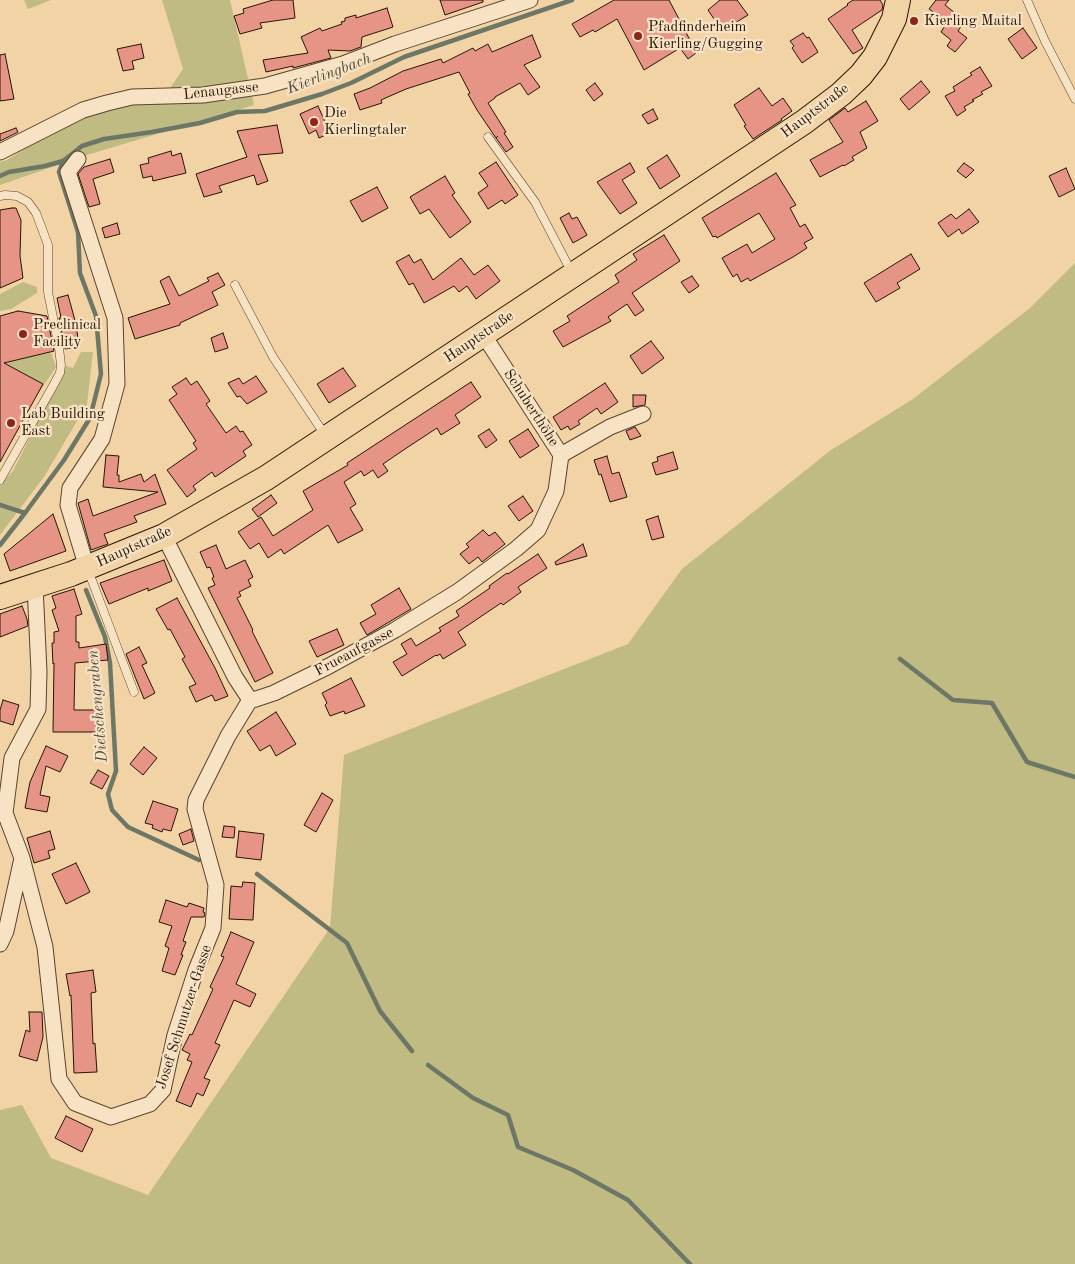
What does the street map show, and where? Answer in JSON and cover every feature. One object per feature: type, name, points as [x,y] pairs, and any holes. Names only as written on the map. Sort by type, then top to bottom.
[{"type":"main road","name":"Hauptstraße","points":[[0,596],[87,568],[164,536],[266,478],[804,122],[841,94],[861,75],[875,57],[894,19],[898,0]]},
{"type":"street","name":"Lenaugasse","points":[[0,152],[83,110],[107,103],[132,97],[203,95],[265,86],[343,64],[403,41],[530,0]]},
{"type":"street","points":[[78,159],[68,172],[115,318],[117,384],[102,439],[70,488],[68,506],[87,568]]},
{"type":"street","name":"Schuberthöhe","points":[[483,334],[561,454],[610,427],[643,414]]},
{"type":"street","name":"Frueaufgasse","points":[[250,700],[274,693],[395,630],[457,592],[516,550],[538,530],[556,491],[561,454]]},
{"type":"street","points":[[164,536],[235,678],[250,700]]},
{"type":"street","name":"Josef Schmutzer-Gasse","points":[[35,585],[39,672],[38,709],[12,758],[4,796],[5,813],[22,858],[45,948],[60,1080],[75,1103],[111,1117],[150,1104],[163,1090],[175,1035],[196,970],[213,928],[216,885],[195,809],[196,800],[228,736],[250,700]]},
{"type":"street","points":[[0,944],[6,931],[22,858]]},
{"type":"lane","points":[[1027,0],[1045,41],[1075,99]]},
{"type":"lane","points":[[488,137],[535,202],[573,274]]},
{"type":"lane","points":[[0,196],[17,196],[28,202],[36,213],[41,226],[48,246],[48,292],[61,365],[60,373],[0,480]]},
{"type":"lane","points":[[235,284],[273,357],[326,438]]},
{"type":"lane","points":[[87,568],[134,692]]},
{"type":"shaded area","points":[[24,0],[51,0],[28,9]]},
{"type":"shaded area","points":[[162,0],[230,0],[254,105],[87,155],[0,185],[0,162],[7,160],[43,137],[78,119],[169,90],[183,69]]},
{"type":"shaded area","points":[[1075,263],[1075,1264],[0,1264],[0,1110],[22,1105],[51,1158],[148,1195],[330,928],[344,755],[628,644],[682,569],[831,450],[913,399],[1030,308]]},
{"type":"shaded area","points":[[23,282],[37,287],[37,293],[11,309],[0,311],[0,294]]},
{"type":"shaded area","name":"Lab Building East","points":[[51,352],[56,367],[0,451],[0,361],[13,361]]},
{"type":"shaded area","points":[[81,352],[93,352],[87,404],[44,477],[0,535],[0,485],[13,471],[66,366],[73,368]]},
{"type":"building","points":[[273,0],[293,0],[295,18],[260,23],[262,28],[240,34],[234,16],[244,13],[243,9]]},
{"type":"building","points":[[440,0],[483,0],[483,2],[445,15]]},
{"type":"building","points":[[614,0],[669,0],[691,42],[689,43],[696,53],[688,59],[680,48],[644,70],[617,19],[595,32],[593,30],[580,37],[572,24]]},
{"type":"building","points":[[720,0],[737,0],[748,15],[722,31],[708,10]]},
{"type":"building","points":[[853,0],[880,0],[883,5],[882,10],[852,30],[863,48],[853,54],[828,19]]},
{"type":"building","points":[[936,0],[949,0],[945,5],[955,13],[951,18],[962,25],[958,31],[967,38],[955,52],[947,46],[951,40],[941,32],[944,27],[934,19],[937,15],[929,9]]},
{"type":"building","points":[[387,8],[393,27],[362,37],[361,47],[350,51],[328,50],[331,58],[293,68],[293,66],[266,72],[263,60],[308,53],[301,37],[320,28],[322,31],[342,24],[341,22],[345,21],[345,18],[356,15],[356,18]]},
{"type":"building","points":[[1023,28],[1037,48],[1022,59],[1008,39]]},
{"type":"building","points":[[803,33],[807,38],[809,37],[818,52],[802,63],[792,48],[794,46],[790,41]]},
{"type":"building","points":[[532,35],[541,57],[524,65],[540,87],[528,95],[520,83],[488,103],[513,147],[506,152],[477,110],[459,72],[406,89],[381,100],[382,103],[360,110],[354,94],[403,71],[441,59],[443,63],[473,48],[475,51],[488,44],[492,52]]},
{"type":"building","points":[[141,44],[144,58],[132,61],[134,69],[123,71],[117,49]]},
{"type":"building","points":[[5,54],[14,99],[0,101],[0,55]]},
{"type":"building","points":[[980,67],[992,86],[981,92],[983,94],[972,100],[974,101],[964,107],[966,110],[957,116],[945,96],[955,91],[953,87],[972,75],[970,73]]},
{"type":"building","points":[[921,81],[930,92],[909,110],[900,99]]},
{"type":"building","points":[[595,83],[603,94],[594,101],[586,90]]},
{"type":"building","points":[[759,88],[772,106],[783,98],[792,111],[753,139],[744,126],[746,125],[734,105]]},
{"type":"building","points":[[866,101],[878,121],[860,132],[867,148],[852,157],[854,160],[820,177],[810,160],[843,142],[829,120],[845,108],[848,112]]},
{"type":"building","name":"Die Kierlingtaler","points":[[318,106],[330,133],[319,138],[316,130],[309,134],[300,114]]},
{"type":"building","points":[[653,109],[658,119],[648,124],[642,115]]},
{"type":"building","points":[[277,125],[283,153],[258,155],[268,181],[257,185],[254,175],[219,186],[222,192],[204,197],[196,174],[247,157],[237,131]]},
{"type":"building","points":[[16,128],[18,132],[0,141],[0,134]]},
{"type":"building","points":[[171,151],[172,156],[181,153],[186,173],[153,181],[152,176],[143,178],[140,165],[149,163],[148,158]]},
{"type":"building","points":[[667,155],[680,176],[660,189],[647,168]]},
{"type":"building","points":[[110,159],[114,172],[93,179],[100,204],[89,207],[78,174],[84,167]]},
{"type":"building","points":[[496,162],[518,195],[505,204],[502,200],[488,209],[478,193],[488,186],[479,173]]},
{"type":"building","points":[[630,163],[635,172],[622,180],[637,203],[620,214],[597,182]]},
{"type":"building","points":[[964,163],[974,170],[966,178],[957,171]]},
{"type":"building","points":[[1066,168],[1075,189],[1059,197],[1049,176]]},
{"type":"building","points":[[776,173],[796,205],[790,208],[800,227],[805,224],[813,238],[804,243],[807,248],[793,257],[750,281],[748,278],[741,282],[737,274],[733,277],[722,258],[747,244],[752,253],[775,239],[759,213],[717,238],[716,236],[713,237],[702,218]]},
{"type":"building","points":[[445,176],[455,193],[452,195],[471,222],[450,238],[429,209],[420,214],[410,197]]},
{"type":"building","points":[[377,187],[388,208],[362,222],[350,201]]},
{"type":"building","points":[[16,208],[21,220],[20,256],[23,278],[0,288],[0,210]]},
{"type":"building","points":[[969,209],[979,222],[962,234],[959,229],[948,237],[938,223],[951,214],[956,219]]},
{"type":"building","points":[[569,213],[572,219],[577,217],[587,235],[573,243],[560,218]]},
{"type":"building","points":[[117,223],[120,234],[105,238],[102,228]]},
{"type":"building","points":[[664,235],[680,261],[632,293],[644,310],[635,316],[627,304],[608,317],[611,321],[563,347],[553,331],[570,321],[567,316],[619,282],[615,275],[637,260],[633,254]]},
{"type":"building","points":[[911,254],[920,269],[897,283],[900,288],[876,302],[864,283]]},
{"type":"building","points":[[409,255],[414,263],[421,259],[433,280],[461,258],[474,275],[488,265],[500,281],[476,299],[467,286],[459,292],[454,286],[424,303],[413,283],[409,285],[396,262]]},
{"type":"building","points":[[218,273],[225,285],[212,292],[218,305],[180,323],[180,325],[135,339],[128,318],[170,304],[160,281],[169,276],[179,296],[209,281],[207,278]]},
{"type":"building","points":[[692,276],[699,286],[689,293],[681,282]]},
{"type":"building","points":[[68,295],[76,324],[79,346],[65,349],[57,298]]},
{"type":"building","points":[[18,311],[47,316],[54,351],[4,363],[43,384],[0,462],[0,316]]},
{"type":"building","points":[[223,333],[228,348],[215,352],[211,338]]},
{"type":"building","points":[[651,341],[664,358],[642,374],[630,356]]},
{"type":"building","points":[[343,368],[356,386],[329,403],[317,384]]},
{"type":"building","points":[[256,376],[267,392],[247,404],[240,396],[237,397],[228,383],[239,378],[243,384]]},
{"type":"building","points":[[186,378],[191,385],[197,381],[210,401],[206,404],[226,433],[236,426],[240,432],[243,431],[252,445],[243,451],[246,456],[215,477],[212,472],[193,486],[196,490],[187,497],[167,470],[197,449],[193,443],[196,441],[169,400],[177,394],[172,387]]},
{"type":"building","points":[[471,382],[481,397],[455,415],[460,423],[441,435],[437,428],[405,449],[383,464],[388,471],[378,478],[373,470],[364,476],[361,471],[344,482],[356,504],[350,508],[363,530],[338,543],[328,525],[284,554],[281,549],[268,558],[259,543],[250,549],[238,532],[261,517],[273,536],[313,510],[303,491],[348,465],[347,463]]},
{"type":"building","points":[[605,383],[618,402],[601,414],[597,408],[578,421],[580,424],[570,430],[568,426],[561,430],[553,417]]},
{"type":"building","points":[[633,395],[646,395],[645,405],[633,407]]},
{"type":"building","points":[[635,427],[641,436],[630,440],[626,431]]},
{"type":"building","points":[[489,429],[497,440],[486,448],[478,436]]},
{"type":"building","points":[[528,429],[539,446],[520,458],[509,441]]},
{"type":"building","points":[[673,452],[678,469],[656,475],[652,463],[658,461],[657,457]]},
{"type":"building","points":[[106,455],[119,456],[117,475],[119,475],[119,482],[141,474],[144,482],[155,474],[166,504],[134,516],[137,522],[104,534],[108,544],[91,550],[78,503],[88,499],[93,516],[158,492],[103,487]]},
{"type":"building","points":[[607,456],[612,474],[619,472],[627,497],[610,502],[601,474],[599,475],[594,460]]},
{"type":"building","points":[[271,495],[277,503],[258,517],[252,509]]},
{"type":"building","points":[[523,496],[533,511],[519,521],[508,506]]},
{"type":"building","points":[[53,514],[66,551],[10,571],[4,554]]},
{"type":"building","points":[[658,516],[664,537],[652,540],[646,520]]},
{"type":"building","points":[[483,530],[489,536],[495,532],[505,544],[482,562],[478,557],[469,564],[460,554],[469,547],[466,544]]},
{"type":"building","points":[[583,544],[587,556],[556,565],[555,562]]},
{"type":"building","points":[[216,545],[226,569],[245,560],[253,577],[248,580],[251,586],[239,592],[241,596],[237,598],[273,673],[255,682],[208,588],[215,585],[212,578],[214,577],[210,567],[207,568],[200,552]]},
{"type":"building","points":[[538,554],[547,568],[518,587],[521,592],[503,605],[501,603],[458,632],[466,645],[443,659],[440,654],[436,655],[402,676],[393,662],[407,654],[401,644],[411,638],[416,646],[441,631],[439,628],[459,616],[456,611],[490,588],[489,586],[507,573]]},
{"type":"building","points":[[164,560],[172,581],[148,591],[148,588],[109,604],[100,583]]},
{"type":"building","points":[[399,588],[411,609],[367,635],[360,623],[376,614],[371,605]]},
{"type":"building","points":[[74,589],[82,614],[76,616],[76,642],[79,642],[79,648],[106,644],[108,660],[75,663],[74,710],[96,710],[96,732],[53,732],[54,663],[52,643],[54,643],[54,632],[59,631],[52,610],[56,608],[52,596]]},
{"type":"building","points":[[177,598],[228,696],[215,701],[212,695],[196,702],[189,687],[196,684],[182,659],[185,657],[170,629],[168,630],[156,609]]},
{"type":"building","points":[[22,606],[28,626],[0,637],[0,614]]},
{"type":"building","points":[[337,629],[344,645],[317,657],[309,641]]},
{"type":"building","points":[[139,647],[147,663],[142,665],[155,693],[144,699],[126,654]]},
{"type":"building","points":[[351,678],[365,706],[345,714],[344,711],[330,716],[322,693]]},
{"type":"building","points":[[3,700],[19,705],[13,725],[0,721],[0,710]]},
{"type":"building","points":[[276,712],[296,744],[276,756],[270,745],[260,751],[247,731]]},
{"type":"building","points":[[46,746],[68,756],[60,772],[46,766],[40,795],[50,797],[47,812],[25,808],[30,782]]},
{"type":"building","points":[[144,747],[157,758],[143,775],[130,764]]},
{"type":"building","points":[[98,770],[109,776],[102,789],[90,783]]},
{"type":"building","points":[[322,793],[333,800],[316,832],[304,825]]},
{"type":"building","points":[[153,801],[178,809],[171,831],[163,829],[162,832],[152,828],[153,825],[145,823]]},
{"type":"building","points":[[224,826],[235,827],[234,838],[222,837]]},
{"type":"building","points":[[191,829],[194,841],[183,845],[179,834]]},
{"type":"building","points":[[50,831],[55,849],[48,851],[50,858],[34,863],[27,838]]},
{"type":"building","points":[[239,831],[264,834],[261,860],[236,857]]},
{"type":"building","points":[[76,863],[90,892],[66,904],[52,874]]},
{"type":"building","points":[[243,882],[255,883],[253,920],[229,919],[231,886],[242,887]]},
{"type":"building","points":[[166,900],[187,907],[189,903],[204,908],[203,912],[205,913],[204,917],[191,917],[183,941],[186,942],[181,955],[183,955],[175,975],[162,971],[169,948],[165,946],[172,926],[159,922]]},
{"type":"building","points":[[231,932],[254,942],[236,984],[256,994],[250,1007],[234,1000],[215,1043],[220,1045],[204,1078],[210,1080],[203,1096],[197,1093],[191,1107],[176,1101],[192,1062],[187,1060],[190,1054],[182,1050],[190,1034],[192,1035],[213,989],[210,987],[224,957],[221,956]]},
{"type":"building","points":[[93,970],[96,992],[91,993],[93,1044],[95,1043],[97,1072],[74,1073],[71,995],[66,974]]},
{"type":"building","points":[[29,1012],[42,1012],[43,1037],[37,1061],[19,1056],[26,1030],[30,1032]]},
{"type":"building","points":[[66,1116],[93,1129],[82,1152],[55,1138]]},
{"type":"waterway","name":"Kierlingbach","points":[[0,176],[9,172],[63,161],[82,146],[104,139],[200,123],[237,112],[265,111],[322,94],[351,83],[404,57],[572,0]]},
{"type":"waterway","points":[[0,505],[25,513],[64,460],[90,418],[101,374],[96,316],[80,273],[78,232],[59,172],[63,161]]},
{"type":"waterway","points":[[0,545],[25,513]]},
{"type":"waterway","name":"Dietschengraben","points":[[86,590],[105,637],[110,663],[116,771],[108,794],[112,810],[128,827],[199,860]]},
{"type":"waterway","name":"Dietschengraben","points":[[900,659],[953,700],[992,703],[1027,762],[1075,777]]},
{"type":"waterway","name":"Dietschengraben","points":[[257,874],[347,943],[380,1011],[412,1051]]},
{"type":"waterway","name":"Dietschengraben","points":[[428,1065],[473,1098],[508,1115],[518,1147],[573,1170],[628,1200],[690,1264]]},
{"type":"place","name":"Kierling Maital","points":[[914,21]]},
{"type":"place","name":"Pfadfinderheim Kierling/Gugging","points":[[638,36]]},
{"type":"place","name":"Die Kierlingtaler","points":[[314,122]]},
{"type":"place","name":"Preclinical Facility","points":[[23,334]]},
{"type":"place","name":"Lab Building East","points":[[11,423]]}]
